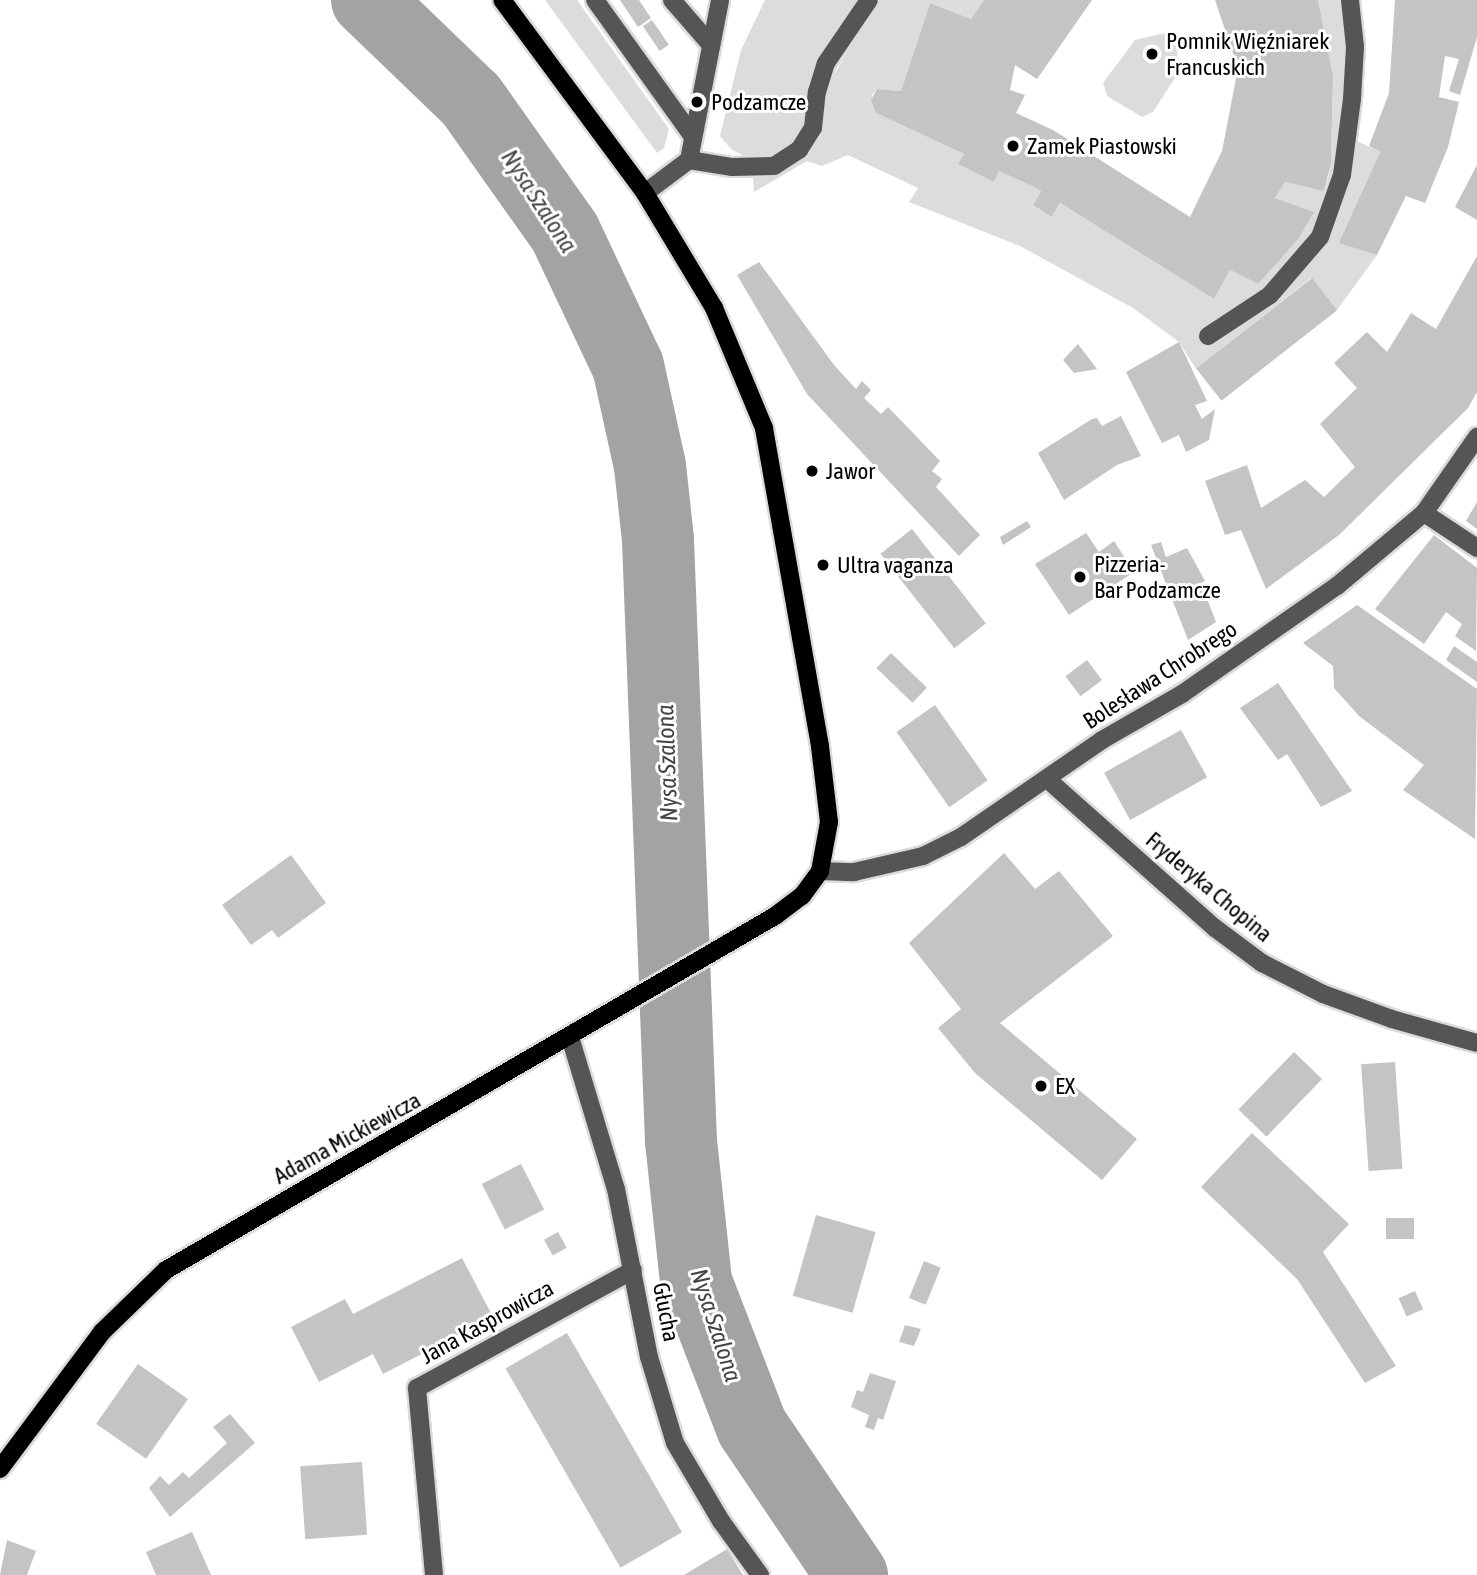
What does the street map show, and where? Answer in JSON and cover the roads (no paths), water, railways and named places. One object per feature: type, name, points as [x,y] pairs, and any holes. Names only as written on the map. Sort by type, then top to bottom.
[{"type":"main road","points":[[502,0],[645,193],[714,308],[765,428],[820,746],[829,822],[820,871]]},
{"type":"main road","name":"Adama Mickiewicza","points":[[0,1469],[102,1332],[166,1270],[775,916],[802,896],[820,871]]},
{"type":"street","points":[[595,0],[693,137]]},
{"type":"street","points":[[672,0],[711,45]]},
{"type":"street","points":[[645,193],[689,160],[720,0]]},
{"type":"street","points":[[689,160],[732,167],[774,166],[799,150],[813,128],[826,63],[869,0]]},
{"type":"street","points":[[1208,336],[1270,295],[1320,237],[1342,175],[1352,99],[1355,47],[1350,0]]},
{"type":"street","name":"Bolesława Chrobrego","points":[[820,871],[865,871],[923,856],[961,837],[1102,740],[1182,694],[1326,593],[1424,513],[1477,437]]},
{"type":"street","points":[[1424,513],[1477,548]]},
{"type":"street","name":"Fryderyka Chopina","points":[[1047,779],[1215,929],[1262,963],[1346,1002],[1477,1043]]},
{"type":"street","name":"Głucha","points":[[570,1037],[596,1111],[633,1270],[649,1357],[675,1443],[721,1521],[760,1575]]},
{"type":"street","name":"Jana Kasprowicza","points":[[434,1575],[417,1388],[633,1270]]},
{"type":"waterway","name":"Nysa Szalona","points":[[367,0],[471,100],[565,233],[628,366],[650,466],[658,540],[681,1141],[696,1282],[752,1427],[852,1575]]},
{"type":"place","name":"Pomnik Więźniarek Francuskich","points":[[1152,54]]},
{"type":"place","name":"Podzamcze","points":[[697,102]]},
{"type":"place","name":"Zamek Piastowski","points":[[1013,146]]},
{"type":"place","name":"Jawor","points":[[812,471]]},
{"type":"place","name":"Ultra vaganza","points":[[823,565]]},
{"type":"place","name":"Pizzeria- Bar Podzamcze","points":[[1080,577]]},
{"type":"place","name":"EX","points":[[1041,1086]]}]
